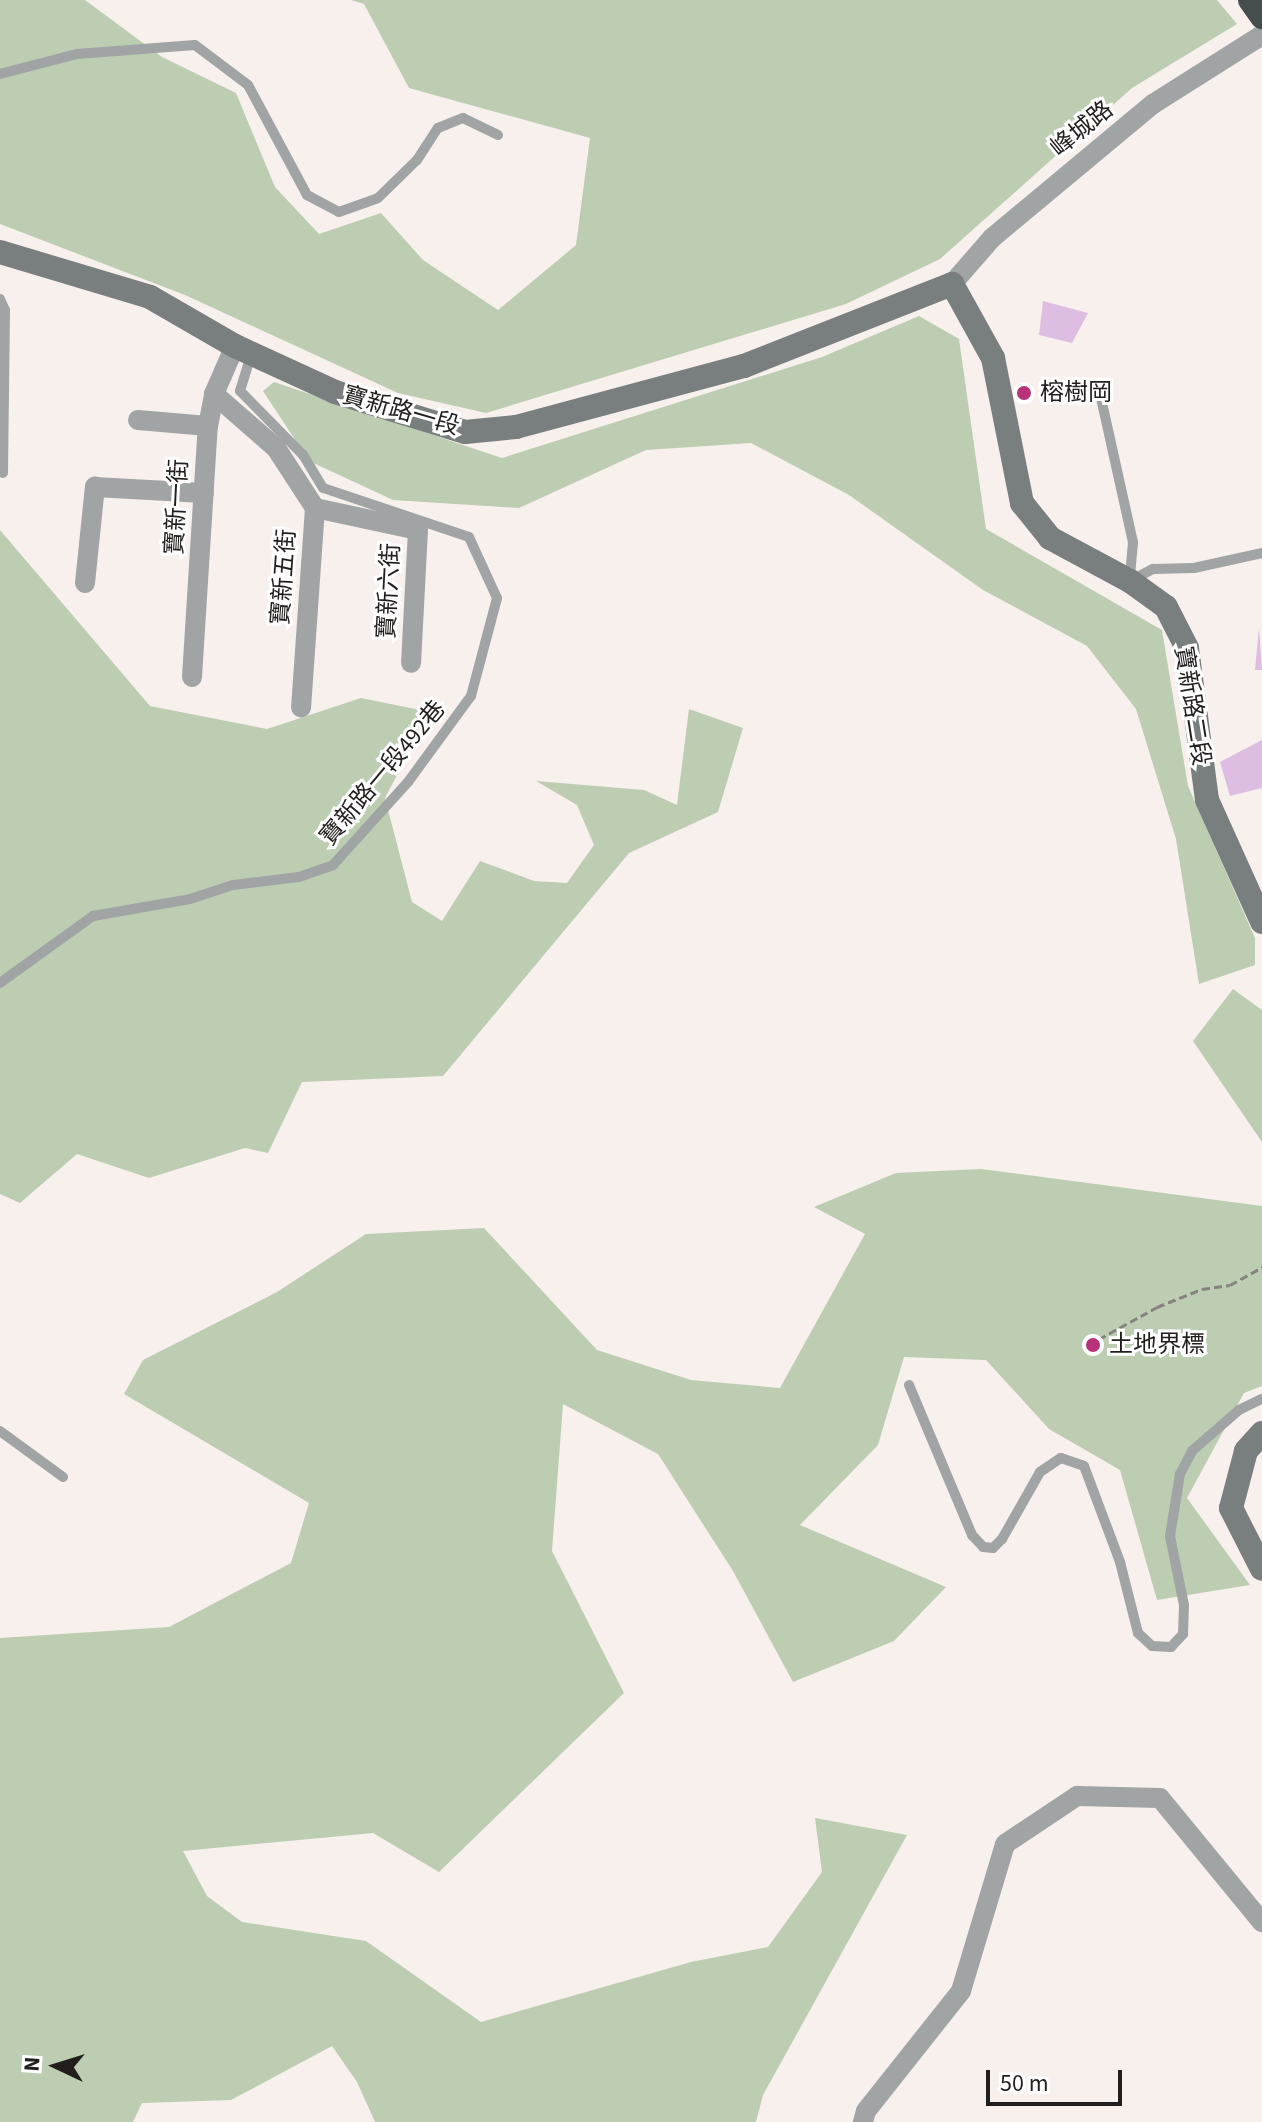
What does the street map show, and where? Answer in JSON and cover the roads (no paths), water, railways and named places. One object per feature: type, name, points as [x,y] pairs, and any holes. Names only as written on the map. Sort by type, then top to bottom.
[{"type":"highway","points":[[1250,0],[1262,17]]},
{"type":"street","name":"峰城路","points":[[952,284],[992,238],[1153,104],[1262,35]]},
{"type":"street","name":"寶新路一段","points":[[0,252],[150,297],[243,349],[335,392],[465,432],[516,427],[744,366],[952,284]]},
{"type":"street","name":"寶新路二段","points":[[952,284],[993,358],[1022,503],[1050,538],[1130,581],[1166,607],[1187,648],[1207,800],[1262,922]]},
{"type":"street","name":"寶新一街","points":[[192,677],[208,426],[214,394],[243,349]]},
{"type":"street","name":"寶新五街","points":[[214,394],[276,448],[315,508],[301,708]]},
{"type":"street","points":[[138,420],[208,426]]},
{"type":"street","points":[[85,583],[95,487],[204,493]]},
{"type":"street","name":"寶新六街","points":[[315,508],[418,530],[411,663]]},
{"type":"street","points":[[1262,1433],[1246,1451],[1231,1508],[1262,1569]]},
{"type":"street","points":[[863,2122],[866,2111],[961,1991],[1005,1844],[1077,1796],[1160,1798],[1262,1922]]},
{"type":"lane","points":[[0,74],[77,54],[195,45],[248,85],[307,195],[339,212],[378,198],[417,160],[438,128],[463,118],[498,135]]},
{"type":"lane","points":[[0,299],[5,310],[3,473]]},
{"type":"lane","name":"寶新路一段492巷","points":[[0,983],[93,916],[190,899],[233,885],[299,877],[333,865],[408,782],[471,696],[497,598],[469,537],[323,488],[303,455],[240,391],[243,349]]},
{"type":"lane","points":[[1101,398],[1133,542],[1130,581]]},
{"type":"lane","points":[[1130,581],[1153,569],[1194,568],[1262,553]]},
{"type":"lane","points":[[909,1385],[972,1535],[983,1547],[993,1548],[1002,1539],[1040,1472],[1061,1458],[1084,1466],[1120,1562],[1138,1633],[1152,1646],[1171,1647],[1183,1634],[1184,1605],[1170,1536],[1180,1474],[1193,1450],[1239,1410],[1262,1399]]},
{"type":"lane","points":[[0,1431],[63,1477]]},
{"type":"place","name":"榕樹岡","points":[[1024,393]]},
{"type":"place","name":"土地界標","points":[[1093,1345]]}]
